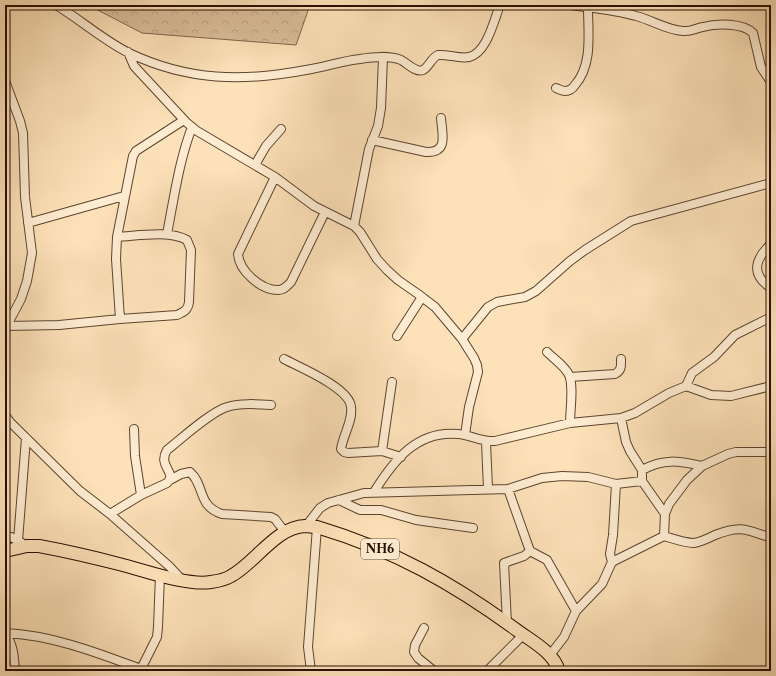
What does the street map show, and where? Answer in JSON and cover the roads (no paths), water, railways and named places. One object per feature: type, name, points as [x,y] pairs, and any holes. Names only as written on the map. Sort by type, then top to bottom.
[{"type":"highway","points":[[5,551],[23,543],[74,553],[183,580],[208,583],[224,579],[243,568],[276,538],[285,532],[294,528],[311,526]]},
{"type":"highway","name":"NH6","points":[[311,526],[383,551],[413,564],[474,600],[523,634],[550,655],[559,671]]},
{"type":"street","points":[[56,5],[128,52],[151,63],[185,73],[225,77],[247,77],[277,74],[305,70],[349,60],[383,57],[398,59],[419,70],[424,69],[435,56],[469,57],[479,50],[489,35],[500,5]]},
{"type":"street","points":[[570,5],[627,13],[683,31],[693,31],[702,27],[716,24],[744,27],[753,33],[761,67],[771,82]]},
{"type":"street","points":[[556,88],[565,91],[571,90],[582,77],[587,51],[588,8]]},
{"type":"street","points":[[128,52],[134,66],[192,127],[274,177],[314,206],[354,226],[360,232],[377,259],[387,270],[398,280],[435,307],[462,339],[477,365],[478,372],[469,407],[465,435]]},
{"type":"street","points":[[354,226],[369,149],[378,126],[381,108],[383,57]]},
{"type":"street","points":[[5,81],[23,133],[25,197],[32,253],[27,281],[21,299],[6,328]]},
{"type":"street","points":[[372,140],[426,152],[435,152],[439,150],[441,146],[441,118]]},
{"type":"street","points":[[120,319],[116,259],[117,237],[124,196],[135,152],[184,120]]},
{"type":"street","points":[[167,234],[180,168],[192,127]]},
{"type":"street","points":[[255,165],[266,146],[281,129]]},
{"type":"street","points":[[274,177],[238,254],[238,261],[242,269],[258,283],[264,287],[279,290],[286,287],[291,282],[325,212]]},
{"type":"street","points":[[462,339],[488,307],[497,302],[525,297],[536,291],[570,260],[631,221],[771,183]]},
{"type":"street","points":[[28,223],[124,196]]},
{"type":"street","points":[[6,328],[178,315],[184,312],[188,308],[191,250],[190,244],[187,240],[182,237],[167,234],[117,237]]},
{"type":"street","points":[[771,244],[762,252],[758,259],[757,267],[759,276],[771,288]]},
{"type":"street","points":[[397,336],[422,297]]},
{"type":"street","points":[[686,386],[692,373],[714,357],[735,335],[771,317]]},
{"type":"street","points":[[547,352],[564,368],[570,377],[570,423]]},
{"type":"street","points":[[284,359],[325,380],[350,400],[352,406],[351,415],[341,449],[344,452],[382,451],[401,457]]},
{"type":"street","points":[[570,377],[615,374],[621,369],[621,359]]},
{"type":"street","points":[[382,451],[392,382]]},
{"type":"street","points":[[374,492],[401,457],[416,443],[434,435],[457,434],[486,442],[495,441],[570,423],[621,418],[635,413],[669,393],[686,386],[711,395],[731,396],[771,386]]},
{"type":"street","points":[[170,480],[171,476],[163,460],[167,450],[216,411],[226,407],[250,404],[271,405]]},
{"type":"street","points":[[5,415],[10,422],[80,491],[110,514],[183,580]]},
{"type":"street","points":[[621,418],[626,442],[642,470],[642,481],[665,514]]},
{"type":"street","points":[[134,429],[135,456],[141,495]]},
{"type":"street","points":[[5,536],[23,543],[26,438]]},
{"type":"street","points":[[486,442],[488,489]]},
{"type":"street","points":[[664,536],[665,514],[669,504],[678,491],[702,466],[721,456],[732,453],[771,452]]},
{"type":"street","points":[[642,470],[654,463],[670,461],[702,466]]},
{"type":"street","points":[[110,514],[141,495],[167,483],[181,474],[190,472],[195,478],[207,505],[216,512],[222,514],[270,517],[275,519],[285,532]]},
{"type":"street","points":[[311,671],[308,647],[311,526],[320,508],[328,503],[364,493],[374,492],[508,489],[542,478],[562,476],[588,477],[616,484],[642,481]]},
{"type":"street","points":[[550,655],[564,637],[576,611],[602,584],[612,562],[610,554],[613,535],[616,484]]},
{"type":"street","points":[[508,489],[530,551],[547,560],[576,611]]},
{"type":"street","points":[[340,500],[360,510],[381,510],[416,520],[473,528]]},
{"type":"street","points":[[612,562],[664,536],[696,543],[727,530],[745,528],[771,538]]},
{"type":"street","points":[[507,623],[504,563],[524,556],[530,551]]},
{"type":"street","points":[[5,634],[24,634],[44,638],[106,655],[140,670],[156,637],[158,627],[160,574]]},
{"type":"street","points":[[424,628],[415,645],[414,652],[418,658],[434,671]]},
{"type":"street","points":[[5,634],[13,649],[15,671]]},
{"type":"street","points":[[487,671],[523,634]]}]
